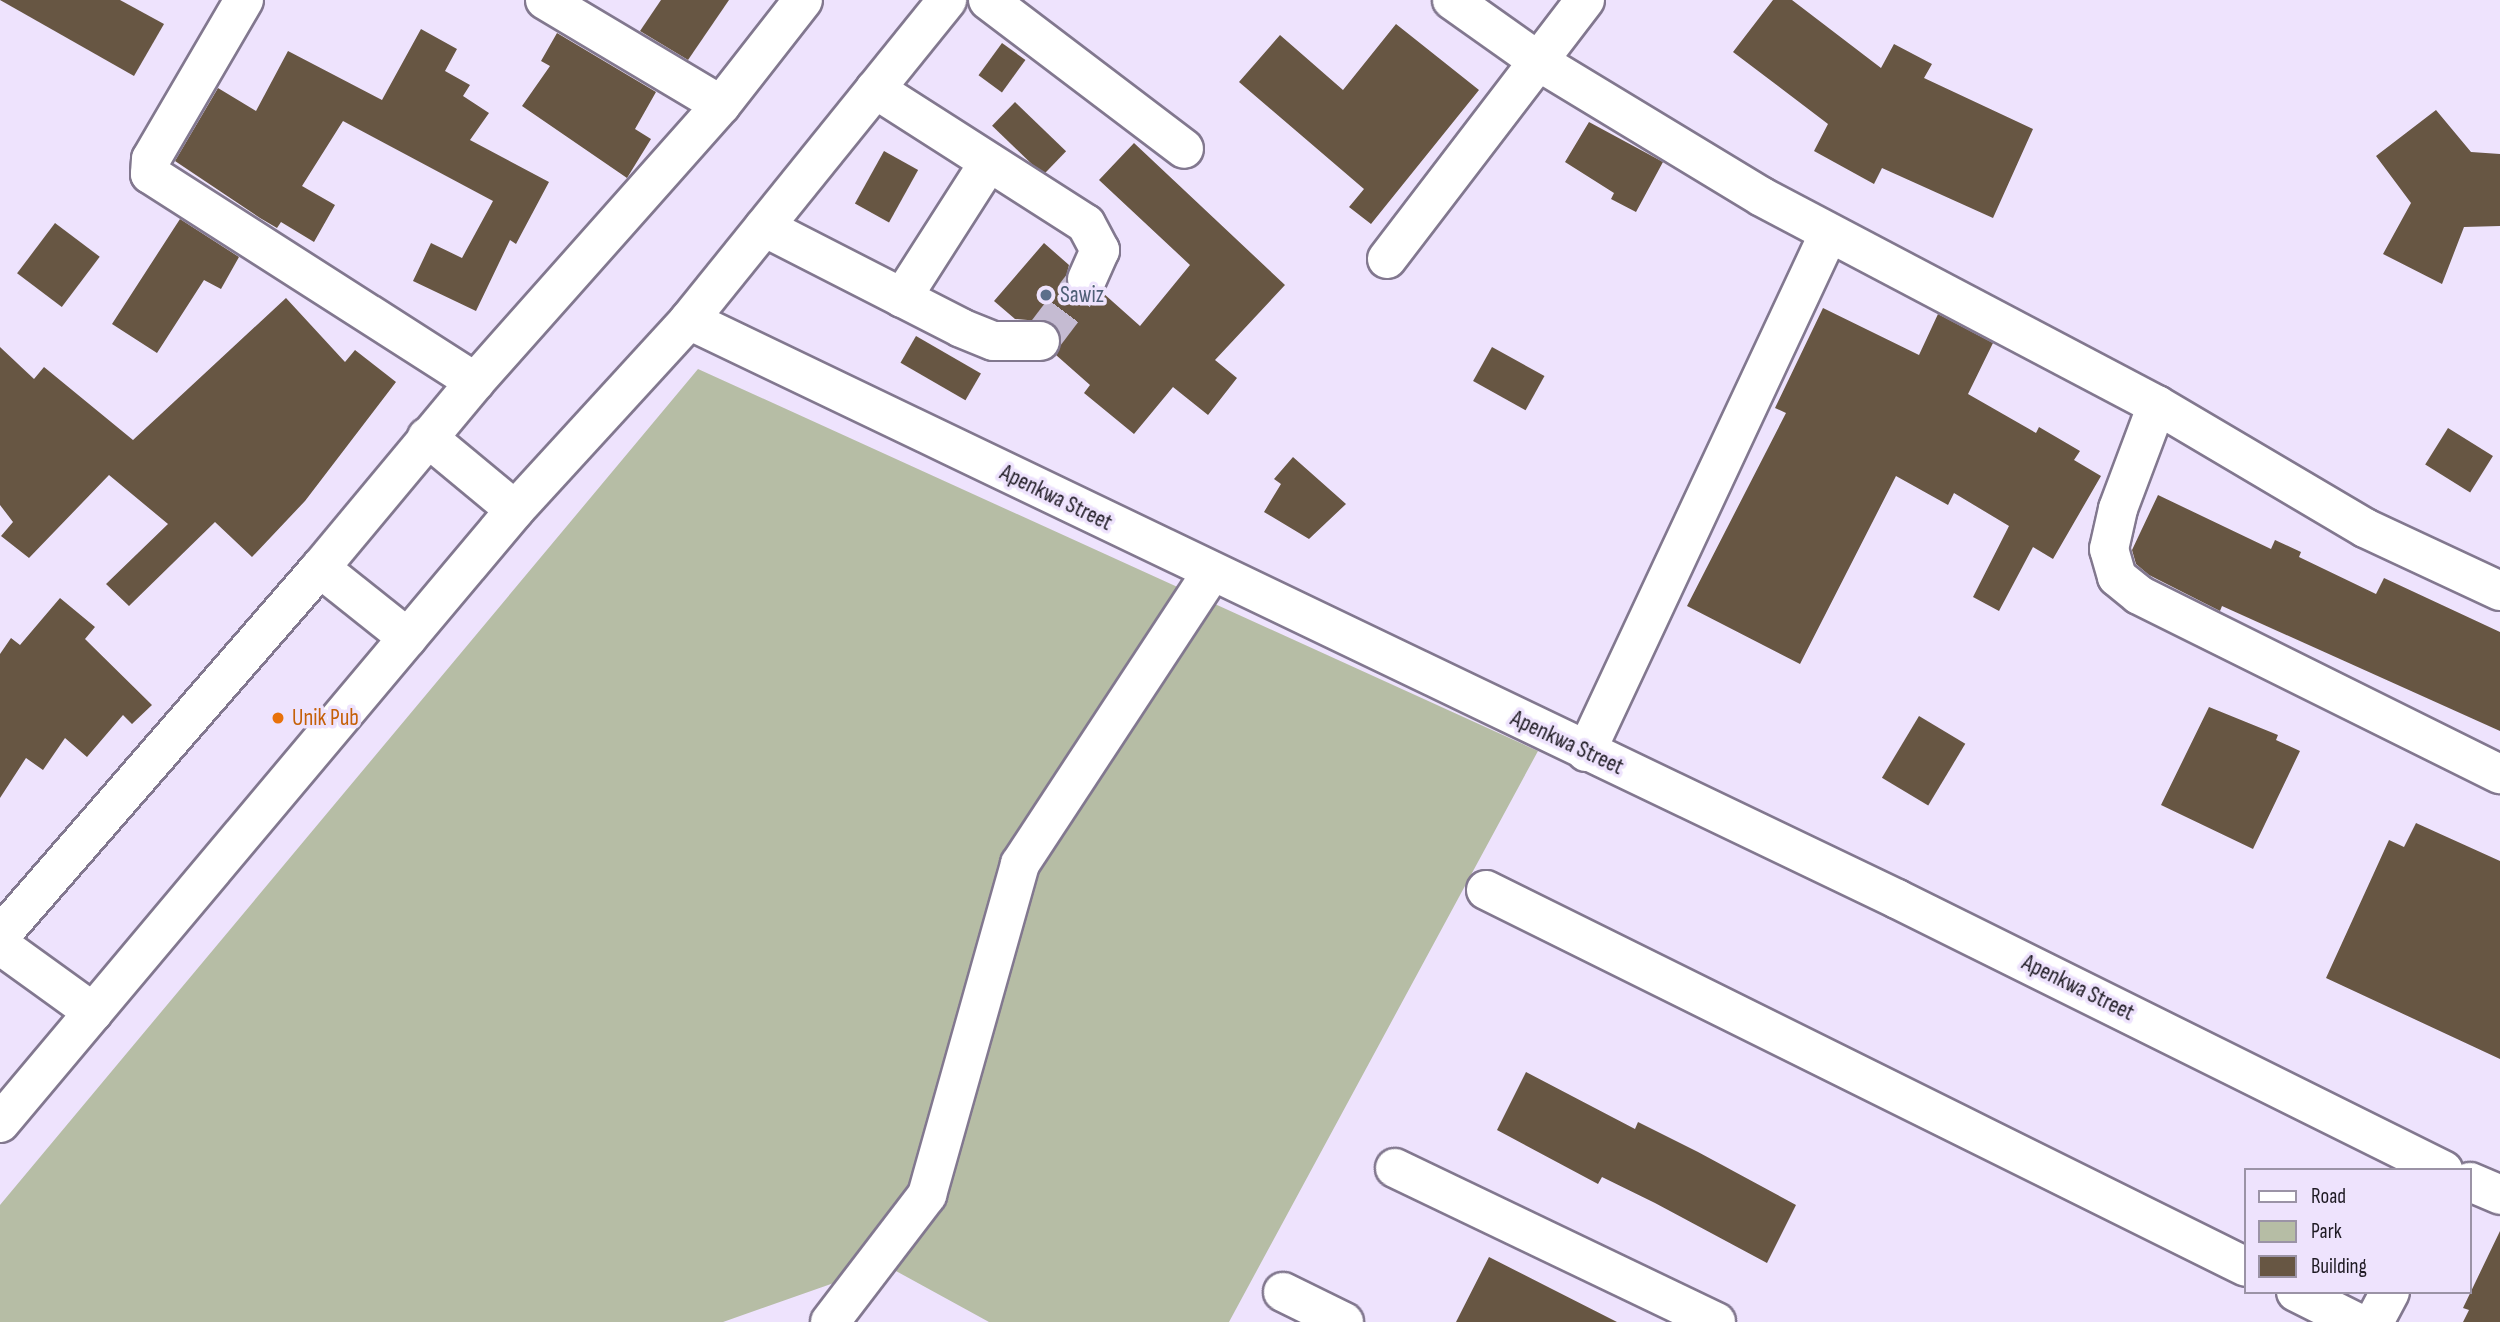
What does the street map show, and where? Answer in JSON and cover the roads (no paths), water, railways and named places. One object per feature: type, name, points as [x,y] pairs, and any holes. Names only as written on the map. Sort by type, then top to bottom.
[{"type":"main road","points":[[244,0],[151,159],[150,174],[475,382]]},
{"type":"main road","points":[[545,0],[721,105]]},
{"type":"main road","points":[[0,936],[320,568],[427,437],[721,105],[803,0]]},
{"type":"main road","points":[[0,1123],[515,510],[689,320],[947,0]]},
{"type":"main road","points":[[988,0],[1184,149]]},
{"type":"main road","points":[[1452,0],[1541,63],[1829,233],[2157,405],[2365,528],[2500,591]]},
{"type":"main road","points":[[1387,259],[1541,63],[1585,0]]},
{"type":"main road","points":[[875,89],[1086,224],[1100,250],[1087,279]]},
{"type":"main road","points":[[902,298],[989,162]]},
{"type":"main road","points":[[764,227],[902,298],[994,341],[1040,341]]},
{"type":"main road","points":[[1586,752],[1829,233]]},
{"type":"main road","name":"Apenkwa Street","points":[[689,320],[1211,573],[1897,899],[2439,1168]]},
{"type":"main road","points":[[2157,405],[2118,509],[2109,550],[2117,577],[2138,595],[2500,774]]},
{"type":"main road","points":[[427,437],[515,510]]},
{"type":"main road","points":[[320,568],[408,638]]},
{"type":"main road","points":[[830,1322],[927,1195],[1020,864],[1211,573]]},
{"type":"main road","points":[[1486,890],[2244,1266]]},
{"type":"main road","points":[[0,945],[93,1012]]},
{"type":"main road","points":[[1395,1168],[1716,1322]]},
{"type":"main road","points":[[2472,1183],[2500,1195]]},
{"type":"main road","points":[[1283,1292],[1344,1322]]},
{"type":"main road","points":[[2300,1294],[2356,1322]]},
{"type":"main road","points":[[2374,1322],[2389,1294]]},
{"type":"tunnel","points":[[1040,341],[1087,279]]},
{"type":"place","name":"Sawiz","points":[[1046,295]]},
{"type":"place","name":"Unik Pub","points":[[278,718]]}]
